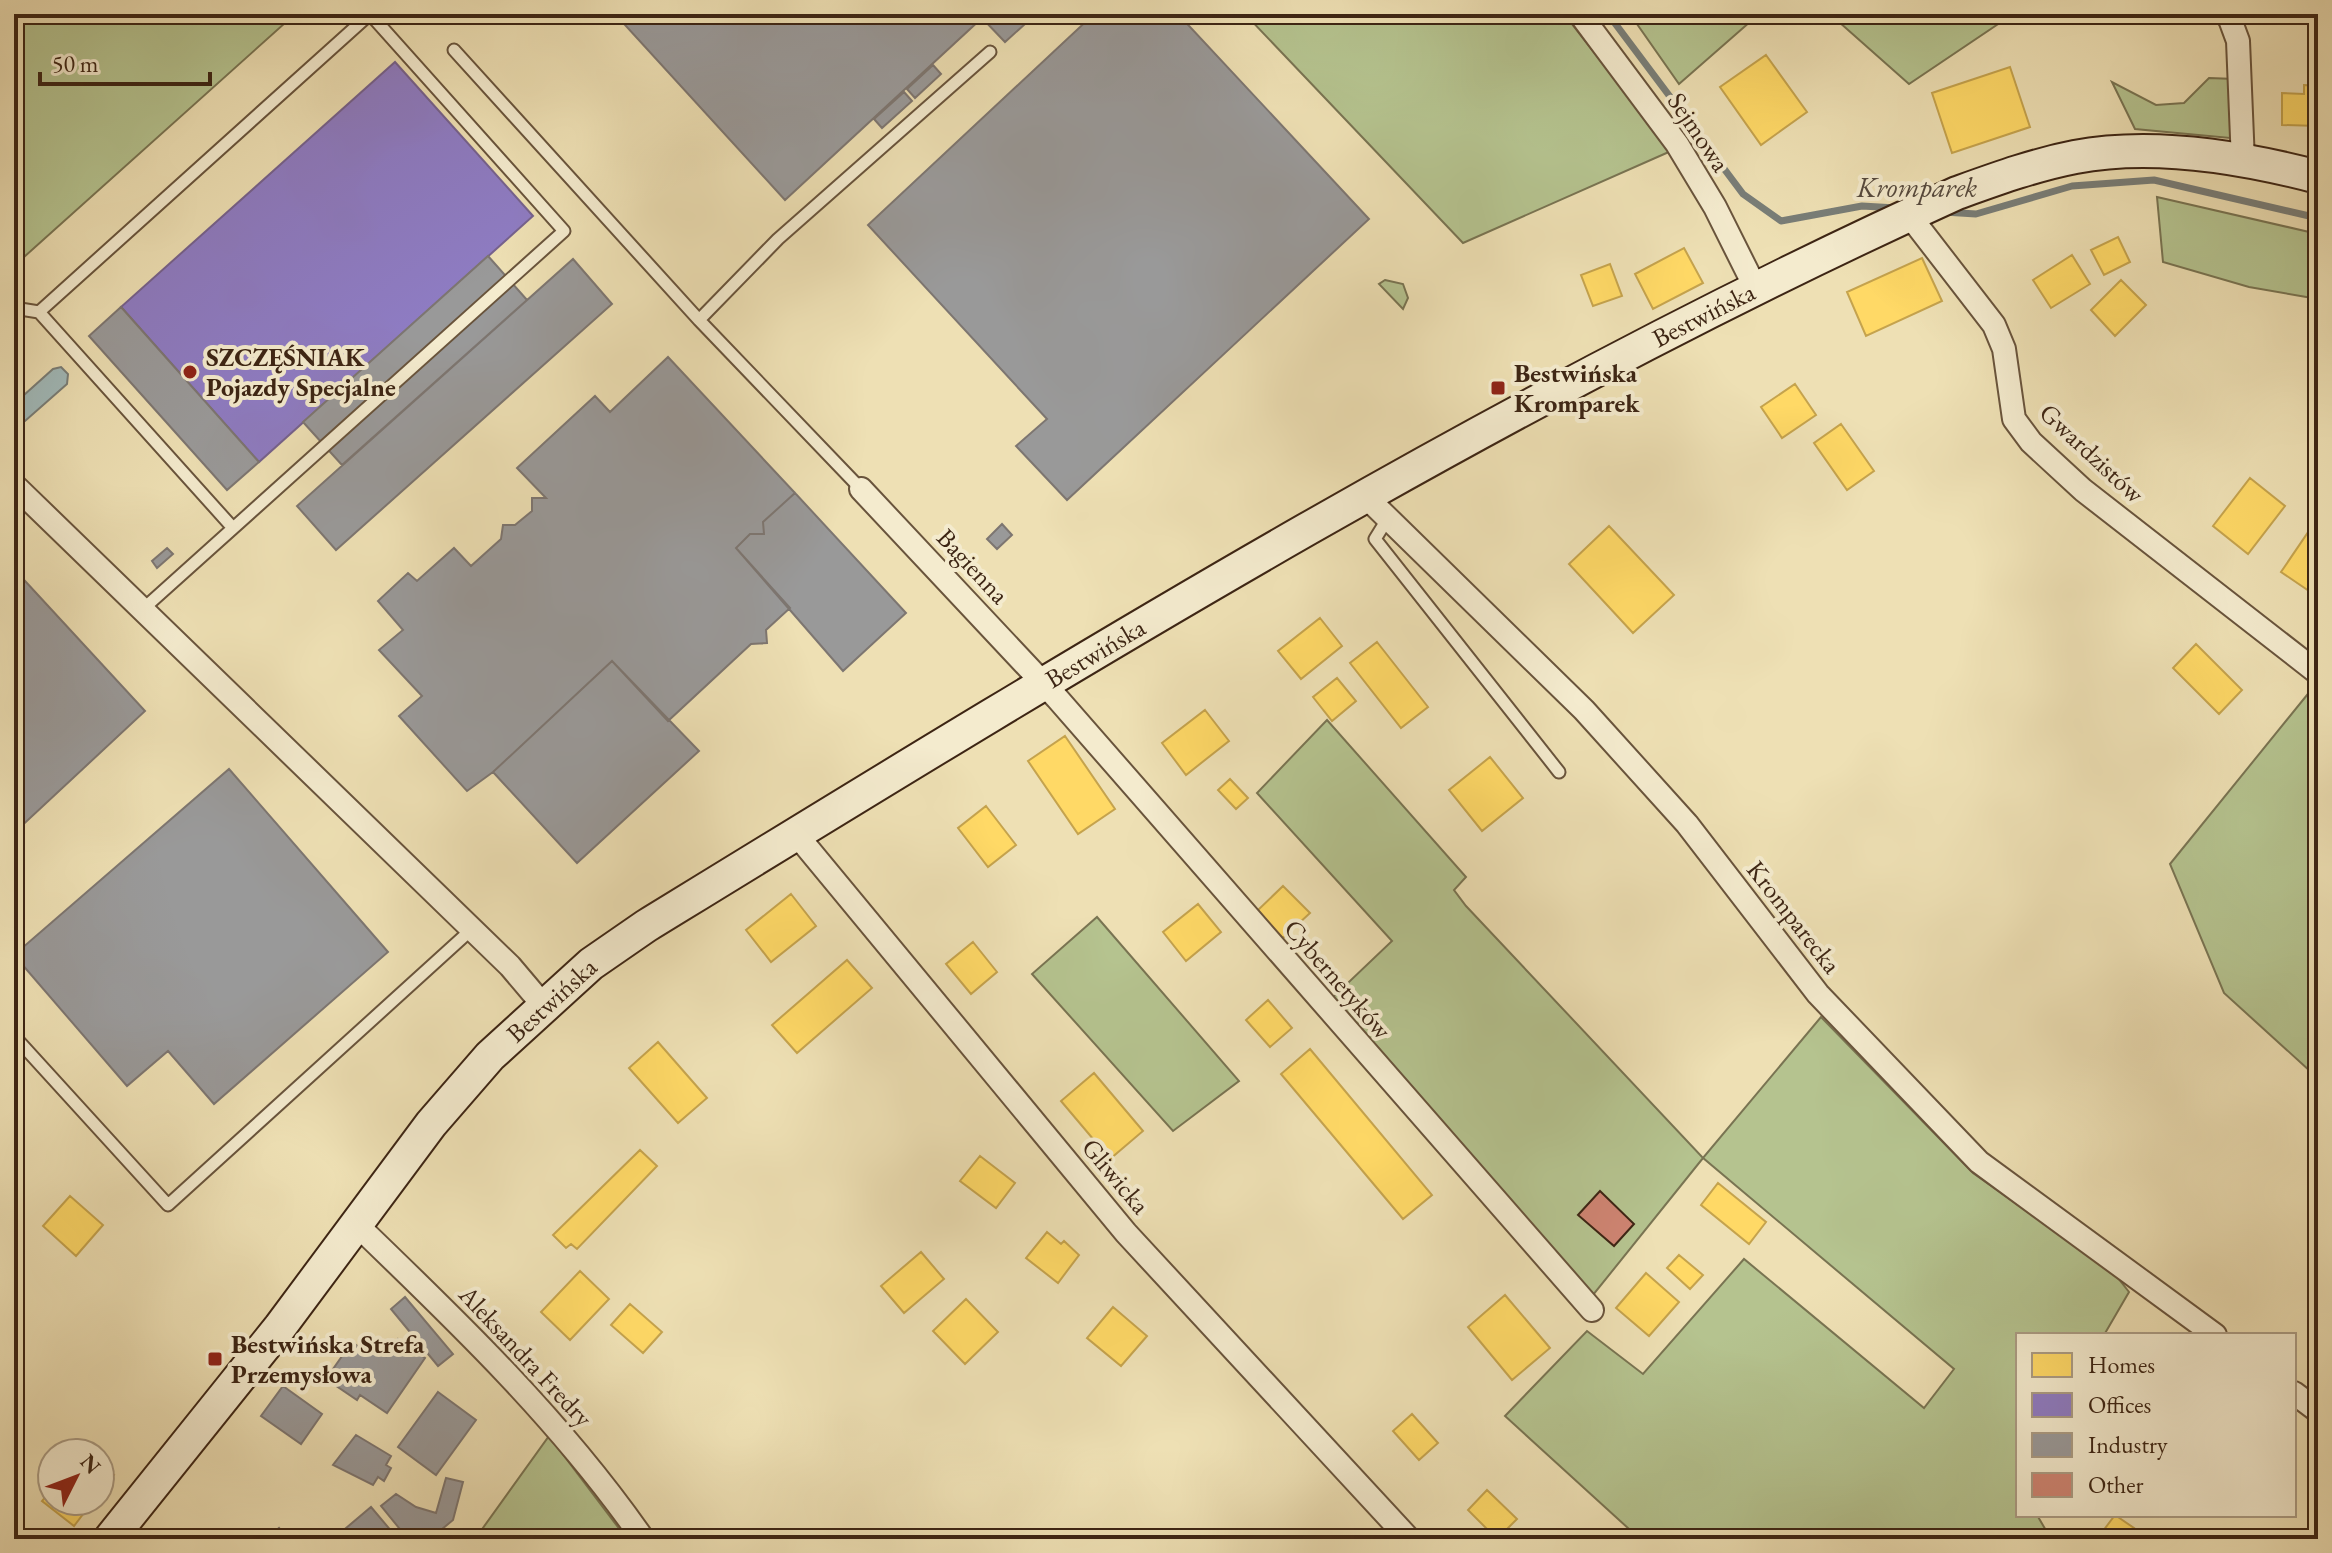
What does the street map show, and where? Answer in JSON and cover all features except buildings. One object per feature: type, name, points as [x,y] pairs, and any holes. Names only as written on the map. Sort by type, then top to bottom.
[{"type":"street","name":"Sejmowa","points":[[1580,14],[1677,144],[1715,207],[1757,291]]},
{"type":"street","points":[[2228,14],[2238,41],[2243,162]]},
{"type":"street","name":"Bestwińska","points":[[110,1539],[280,1327],[355,1223],[447,1105],[490,1056],[543,1005],[591,964],[646,926],[1042,684],[1363,494],[1757,291],[1957,193],[2011,173],[2077,157],[2157,153],[2243,162],[2318,177]]},
{"type":"street","name":"Gwardzistów","points":[[1909,215],[1994,325],[2004,349],[2014,419],[2031,442],[2083,490],[2318,673]]},
{"type":"street","points":[[14,485],[472,929],[543,1005]]},
{"type":"street","name":"Bagienna","points":[[861,489],[1042,684]]},
{"type":"street","name":"Kromparecka","points":[[1363,494],[1584,710],[1687,824],[1818,994],[1979,1162],[2212,1333]]},
{"type":"street","name":"Cybernetyków","points":[[1042,684],[1592,1310]]},
{"type":"street","name":"Gliwicka","points":[[796,834],[1126,1233],[1409,1539]]},
{"type":"street","name":"Aleksandra Fredry","points":[[355,1223],[442,1305],[534,1401],[643,1539]]},
{"type":"street","points":[[2296,1394],[2318,1411]]},
{"type":"lane","points":[[39,312],[370,14],[564,231],[142,610]]},
{"type":"lane","points":[[454,50],[699,320],[861,489]]},
{"type":"lane","points":[[699,320],[778,239],[990,52]]},
{"type":"lane","points":[[14,308],[39,312],[233,528]]},
{"type":"lane","points":[[1388,518],[1375,539],[1559,772]]},
{"type":"lane","points":[[14,1036],[168,1205],[472,929]]},
{"type":"green space","points":[[14,14],[295,14],[14,266]]},
{"type":"green space","points":[[1245,14],[1564,14],[1671,151],[1463,243]]},
{"type":"green space","points":[[1630,14],[1759,14],[1679,84]]},
{"type":"green space","points":[[1830,14],[2013,14],[1909,84]]},
{"type":"green space","points":[[2209,78],[2235,79],[2235,126],[2230,138],[2135,129],[2112,82],[2156,105],[2184,103]]},
{"type":"green space","points":[[2157,197],[2318,234],[2318,299],[2249,287],[2163,262]]},
{"type":"green space","points":[[1385,280],[1403,284],[1408,298],[1403,309],[1379,284]]},
{"type":"green space","points":[[2307,695],[2318,711],[2318,1053],[2310,1071],[2224,993],[2170,864]]},
{"type":"green space","points":[[1327,720],[1466,877],[1454,890],[1466,906],[1703,1158],[1593,1295],[1330,1000],[1392,941],[1257,793]]},
{"type":"green space","points":[[1097,917],[1239,1081],[1173,1131],[1032,974]]},
{"type":"green space","points":[[1821,1017],[1973,1173],[2114,1273],[2129,1292],[2105,1333],[2016,1333],[2016,1517],[2038,1517],[2051,1539],[1640,1539],[1505,1416],[1587,1331],[1643,1374],[1744,1259],[1924,1408],[1954,1369],[1703,1158]]},
{"type":"green space","points":[[549,1436],[627,1539],[475,1539]]},
{"type":"water","points":[[61,367],[68,374],[67,384],[25,421],[14,420],[14,404],[53,369]]},
{"type":"waterway","name":"Kromparek","points":[[1608,14],[1743,194],[1781,221],[1862,206],[1896,208]]},
{"type":"waterway","points":[[2211,14],[2224,26]]},
{"type":"waterway","name":"Kromparek","points":[[1944,212],[1976,214],[2072,186],[2154,180],[2318,218]]},
{"type":"place","name":"SZCZĘŚNIAK Pojazdy Specjalne","points":[[190,372]]},
{"type":"place","name":"Bestwińska Kromparek","points":[[1498,388]]},
{"type":"place","name":"Bestwińska Strefa Przemysłowa","points":[[215,1359]]}]
